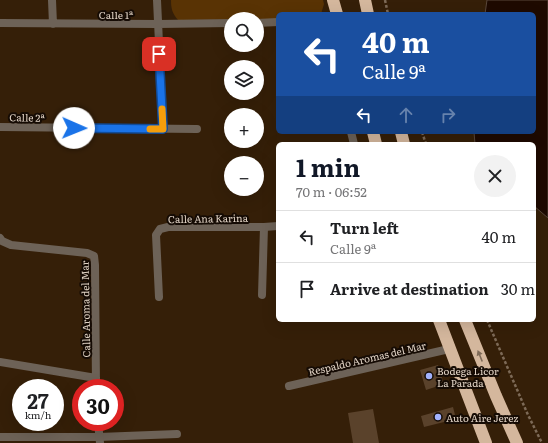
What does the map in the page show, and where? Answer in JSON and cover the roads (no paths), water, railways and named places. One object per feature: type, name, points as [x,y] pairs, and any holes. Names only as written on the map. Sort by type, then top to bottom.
[{"type":"highway","points":[[333,0],[336,12]]},
{"type":"highway","points":[[364,0],[367,12]]},
{"type":"highway","points":[[440,322],[486,443]]},
{"type":"highway","points":[[466,322],[517,443]]},
{"type":"street","points":[[52,0],[54,24]]},
{"type":"street","points":[[157,0],[163,129]]},
{"type":"street","points":[[264,23],[276,22]]},
{"type":"street","name":"Calle 1ª","points":[[0,23],[224,23]]},
{"type":"street","name":"Calle 2ª","points":[[0,127],[197,130]]},
{"type":"street","name":"Calle Ana Karina","points":[[159,298],[156,235],[160,229],[168,227],[276,226]]},
{"type":"street","points":[[262,295],[264,227]]},
{"type":"street","name":"Calle Aroma del Mar","points":[[0,238],[2,241],[11,245],[86,253],[94,256],[96,378]]},
{"type":"street","name":"Respaldo Aromas del Mar","points":[[289,386],[449,349]]},
{"type":"street","points":[[0,362],[96,378]]},
{"type":"street","points":[[0,437],[99,440],[177,434]]},
{"type":"place","name":"Bodega Licor La Parada","points":[[429,376]]},
{"type":"place","name":"Auto Aire Jerez","points":[[438,417]]}]
